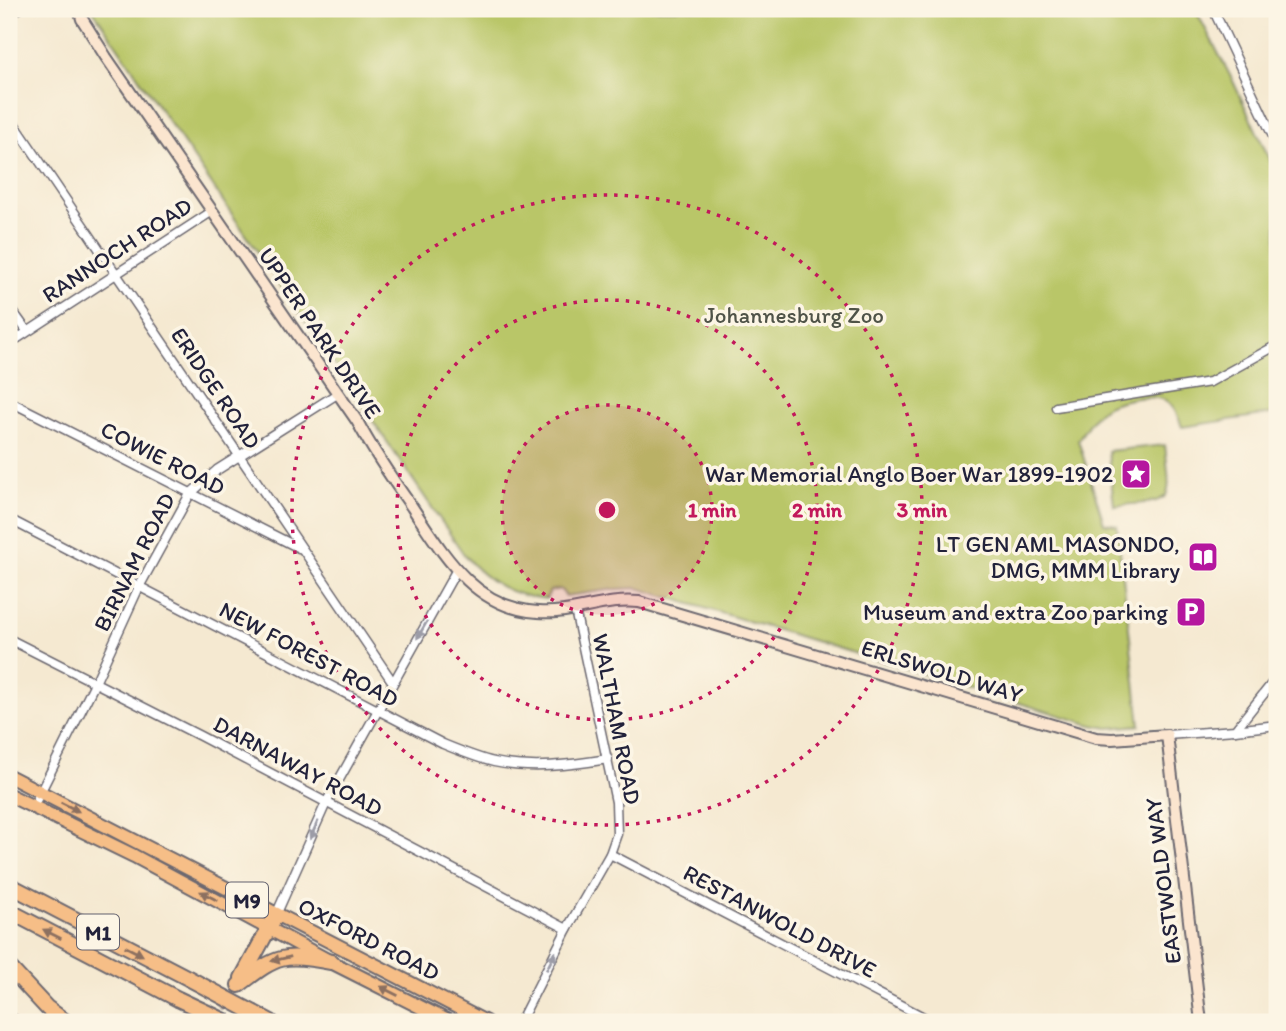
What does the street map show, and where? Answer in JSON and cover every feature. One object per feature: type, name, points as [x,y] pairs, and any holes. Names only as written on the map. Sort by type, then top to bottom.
[{"type":"highway","name":"M1","points":[[9,885],[271,1022]]},
{"type":"highway","name":"M1","points":[[9,911],[227,1022]]},
{"type":"highway","points":[[273,921],[237,987],[267,963],[282,957],[331,962]]},
{"type":"highway","points":[[9,967],[47,1008],[66,1022]]},
{"type":"main road","name":"UPPER PARK DRIVE","points":[[79,9],[82,19],[106,57],[456,570],[486,596],[508,607],[542,613],[575,610]]},
{"type":"main road","name":"ERLSWOLD WAY","points":[[575,610],[624,601],[639,602],[1096,738],[1167,735]]},
{"type":"main road","name":"EASTWOLD WAY","points":[[1167,735],[1201,1022]]},
{"type":"main road","name":"OXFORD ROAD","points":[[9,776],[273,921],[331,962],[450,1022]]},
{"type":"main road","name":"OXFORD ROAD","points":[[9,795],[486,1022]]},
{"type":"street","points":[[9,10],[19,9]]},
{"type":"street","points":[[1213,9],[1277,145]]},
{"type":"street","name":"ERIDGE ROAD","points":[[9,116],[299,548],[392,681]]},
{"type":"street","name":"RANNOCH ROAD","points":[[9,344],[211,212]]},
{"type":"street","points":[[9,306],[27,331]]},
{"type":"street","points":[[1056,407],[1210,382],[1277,345]]},
{"type":"street","name":"BIRNAM ROAD","points":[[33,807],[139,587],[190,494],[239,456],[337,394]]},
{"type":"street","name":"COWIE ROAD","points":[[9,401],[299,548]]},
{"type":"street","name":"NEW FOREST ROAD","points":[[9,519],[443,744],[495,762],[515,765],[559,766],[608,759]]},
{"type":"street","points":[[273,921],[326,803],[456,570]]},
{"type":"street","name":"WALTHAM ROAD","points":[[520,1022],[567,929],[610,854],[617,834],[618,814],[608,759],[575,610]]},
{"type":"street","name":"DARNAWAY ROAD","points":[[9,639],[567,929]]},
{"type":"street","points":[[1235,730],[1277,677]]},
{"type":"street","name":"ERLSWOLD WAY","points":[[1167,735],[1277,725]]},
{"type":"street","name":"RESTANWOLD DRIVE","points":[[610,854],[933,1022]]},
{"type":"street","points":[[9,1016],[20,1022]]},
{"type":"green space","name":"Johannesburg Zoo","points":[[92,9],[1195,9],[1233,81],[1277,175],[1277,413],[1182,427],[1175,411],[1163,399],[1135,398],[1101,410],[1078,440],[1104,523],[1117,525],[1140,725],[1109,728],[1092,725],[940,679],[939,674],[931,671],[927,675],[638,588],[566,596],[560,589],[550,591],[546,599],[522,595],[491,580],[465,556]]},
{"type":"green space","points":[[1165,445],[1169,480],[1165,496],[1149,502],[1114,506],[1108,451]]},
{"type":"tunnel","points":[[207,1022],[235,990]]},
{"type":"place","name":"War Memorial Anglo Boer War 1899-1902","points":[[1136,474]]},
{"type":"place","name":"LT GEN AML MASONDO, DMG, MMM Library","points":[[1203,557]]},
{"type":"place","name":"Museum and extra Zoo parking","points":[[1191,612]]}]
